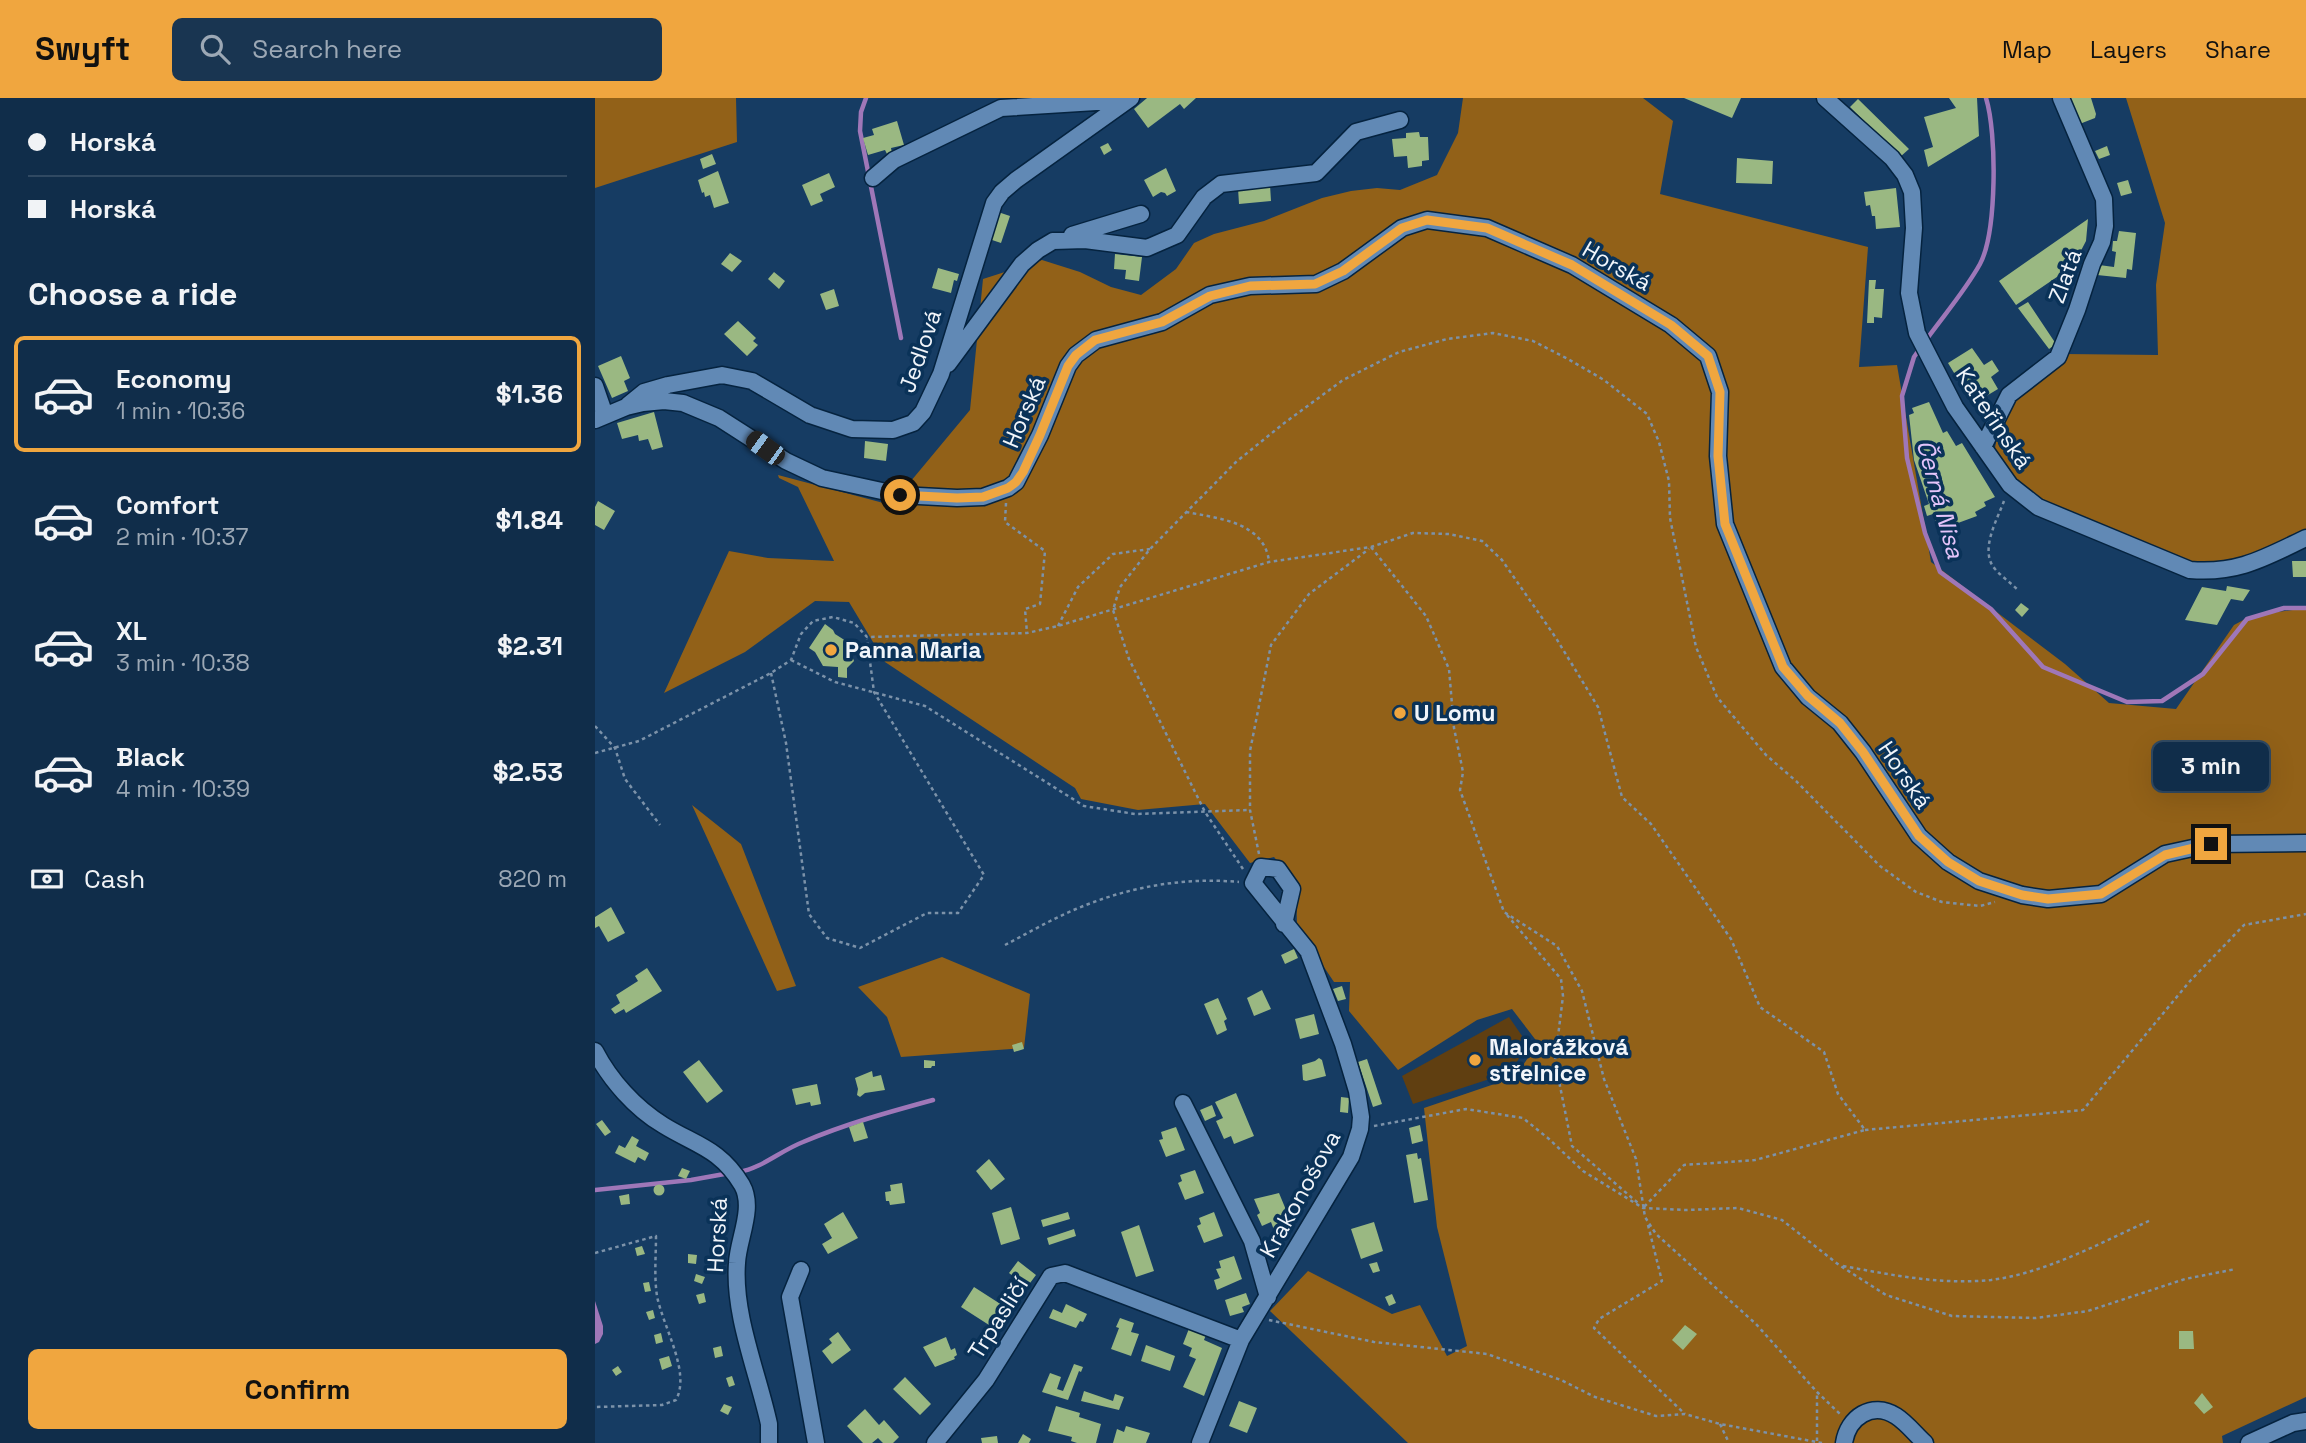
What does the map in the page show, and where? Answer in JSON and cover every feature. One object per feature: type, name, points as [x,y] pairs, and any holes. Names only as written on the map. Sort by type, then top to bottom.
[{"type":"street","name":"Kateřinská","points":[[1825,98],[1892,158],[1905,175],[1912,192],[1914,228],[1909,293],[1917,333],[1955,407],[2010,485],[2038,507],[2190,570],[2215,572],[2248,565],[2306,538]]},
{"type":"street","name":"Zlatá","points":[[1983,447],[2009,395],[2058,357],[2077,310],[2091,264],[2102,242],[2105,226],[2104,199],[2061,98]]},
{"type":"street","points":[[873,178],[894,160],[1001,108],[1130,99]]},
{"type":"street","name":"Jedlová","points":[[626,407],[644,391],[722,375],[752,381],[810,415],[852,429],[893,430],[913,423],[923,412],[940,374],[994,203],[1002,192],[1130,99]]},
{"type":"street","points":[[1053,241],[1085,240],[1147,248],[1177,235],[1204,197],[1221,184],[1316,173],[1356,132],[1400,120]]},
{"type":"street","points":[[940,374],[1022,264],[1038,250],[1053,241],[1141,214]]},
{"type":"street","name":"Horská","points":[[1008,488],[1023,472],[1068,366],[1076,355],[1095,340],[1162,322],[1210,296],[1250,286],[1315,284],[1343,271],[1402,228],[1427,220],[1487,228],[1572,265],[1671,325],[1708,356],[1720,392],[1718,456],[1725,524],[1783,667],[1808,696],[1840,723],[1919,836],[1948,862],[1979,881],[2022,895],[2048,899],[2101,894],[2165,855],[2211,844],[2306,843]]},
{"type":"street","points":[[595,386],[600,417],[626,407],[664,401],[691,405],[735,427],[806,472],[869,489],[900,495],[957,498],[983,497],[1008,488]]},
{"type":"street","points":[[1252,883],[1261,867],[1277,869],[1292,889],[1284,924]]},
{"type":"street","name":"Krakonošova","points":[[1200,1443],[1241,1340],[1351,1157],[1360,1129],[1357,1091],[1343,1044],[1308,951],[1252,883]]},
{"type":"street","name":"Horská","points":[[595,1051],[611,1077],[644,1110],[662,1125],[709,1148],[743,1187],[746,1205],[737,1263],[738,1297],[769,1424],[769,1443]]},
{"type":"street","points":[[1183,1102],[1252,1241],[1268,1297]]},
{"type":"street","points":[[801,1270],[790,1297],[816,1443]]},
{"type":"street","name":"Trpasličí","points":[[935,1443],[986,1380],[1051,1276],[1065,1273],[1241,1340]]},
{"type":"street","points":[[1844,1443],[1850,1423],[1862,1413],[1876,1412],[1895,1415],[1924,1443]]},
{"type":"street","points":[[2249,1443],[2294,1423],[2306,1421]]},
{"type":"path","points":[[1252,883],[1206,811],[1129,659],[1113,610],[1120,587],[1150,549],[1236,462],[1343,380],[1399,352],[1447,339],[1493,333],[1532,341],[1604,380],[1647,414],[1659,442],[1669,481],[1670,518],[1696,647],[1717,697],[1766,755],[1796,781],[1880,866],[1916,892],[1942,902],[1980,906],[2022,895]]},
{"type":"path","points":[[2010,485],[1988,553],[1994,568],[2019,591]]},
{"type":"path","points":[[1008,488],[1005,522],[1045,551],[1040,604],[1025,609],[1027,633]]},
{"type":"path","points":[[1186,512],[1226,519],[1254,533],[1267,547],[1269,562]]},
{"type":"path","points":[[867,637],[1027,633],[1113,610],[1269,562],[1371,547],[1413,533],[1449,534],[1482,541],[1502,560],[1556,638],[1598,707],[1622,797],[1651,824],[1731,939],[1760,1007],[1824,1052],[1838,1094],[1865,1130]]},
{"type":"path","points":[[1261,867],[1250,810],[1250,751],[1271,645],[1308,594],[1371,547]]},
{"type":"path","points":[[1371,547],[1426,616],[1449,669],[1454,728],[1464,772],[1460,790],[1504,912],[1560,979],[1563,996],[1555,1061],[1572,1146],[1643,1208]]},
{"type":"path","points":[[1058,626],[1079,587],[1113,554],[1150,549]]},
{"type":"path","points":[[595,753],[639,741],[771,673],[791,660],[801,634],[813,621],[834,617],[854,623],[867,637],[874,692],[984,875],[958,913],[927,913],[860,948],[827,938],[809,914],[786,743],[771,673]]},
{"type":"path","points":[[791,660],[835,682],[925,706],[1084,806],[1135,814],[1250,810]]},
{"type":"path","points":[[595,726],[615,748],[625,779],[660,825]]},
{"type":"path","points":[[1005,945],[1077,908],[1159,883],[1211,879],[1252,883]]},
{"type":"path","points":[[1504,912],[1557,946],[1582,991],[1604,1079],[1623,1121],[1636,1160],[1643,1208],[1662,1280],[1599,1319],[1594,1328],[1685,1414]]},
{"type":"path","points":[[1643,1208],[1684,1165],[1755,1160],[1865,1130],[2083,1110],[2190,981],[2244,925],[2306,914]]},
{"type":"path","points":[[1360,1129],[1465,1109],[1523,1118],[1583,1171],[1643,1208],[1738,1208],[1781,1220],[1839,1265],[1886,1294],[1952,1316],[2036,1318],[2088,1311],[2185,1279],[2236,1269]]},
{"type":"path","points":[[1839,1265],[1938,1281],[1992,1280],[2036,1269],[2151,1220]]},
{"type":"path","points":[[1647,1222],[1656,1234],[1756,1324],[1817,1392],[1850,1423]]},
{"type":"path","points":[[595,1253],[656,1236],[657,1296],[680,1374],[681,1390],[676,1401],[662,1405],[595,1407]]},
{"type":"path","points":[[1256,1317],[1374,1342],[1486,1354],[1561,1380],[1595,1398],[1656,1416],[1685,1414],[1720,1424],[1822,1443]]},
{"type":"path","points":[[1817,1392],[1817,1442]]},
{"type":"path","points":[[1720,1424],[1729,1443]]},
{"type":"shaded area","points":[[595,98],[736,98],[737,142],[595,188]]},
{"type":"shaded area","points":[[1463,98],[1643,98],[1673,121],[1660,194],[1868,247],[1859,367],[1897,365],[1931,562],[2065,664],[2109,703],[2176,709],[2234,625],[2251,616],[2306,608],[2306,1397],[2222,1436],[2223,1443],[1408,1443],[1270,1311],[1308,1271],[1392,1314],[1420,1305],[1447,1356],[1467,1346],[1437,1227],[1424,1108],[1515,1077],[1538,1043],[1512,1009],[1477,1020],[1398,1070],[1349,1011],[1350,982],[1334,982],[1297,927],[1296,883],[1274,857],[1250,863],[1205,804],[1138,810],[1081,799],[1075,788],[885,662],[849,602],[815,601],[745,652],[664,693],[729,551],[768,558],[834,561],[798,487],[778,475],[891,505],[970,410],[983,279],[1042,260],[1080,272],[1111,287],[1141,295],[1176,269],[1194,243],[1214,234],[1264,221],[1322,198],[1377,188],[1400,190],[1437,175],[1458,133]]},
{"type":"shaded area","points":[[2126,98],[2306,98],[2306,529],[2265,549],[2238,558],[2209,563],[2192,562],[2042,500],[2016,479],[1994,453],[2000,422],[2013,398],[2065,354],[2158,355],[2156,285],[2165,223]]},
{"type":"shaded area","points":[[692,805],[741,844],[796,986],[777,991]]},
{"type":"shaded area","points":[[942,957],[1030,994],[1024,1048],[901,1057],[887,1017],[858,987]]},
{"type":"shaded area","name":"Malorážková střelnice","points":[[1509,1017],[1529,1046],[1508,1073],[1413,1104],[1402,1076]]},
{"type":"shaded area","points":[[595,1301],[603,1334],[595,1344]]},
{"type":"building","points":[[1147,98],[1196,98],[1184,109],[1180,104],[1148,128],[1134,109]]},
{"type":"building","points":[[1684,98],[1741,98],[1732,118]]},
{"type":"building","points":[[1949,98],[1977,98],[1979,136],[1928,167],[1924,150],[1933,147],[1924,117],[1956,108]]},
{"type":"building","points":[[2069,98],[2091,98],[2095,118],[2077,125]]},
{"type":"building","points":[[1858,99],[1909,149],[1900,157],[1850,107]]},
{"type":"building","points":[[897,121],[904,145],[891,148],[892,153],[887,154],[885,150],[868,155],[863,138],[874,135],[872,129]]},
{"type":"building","points":[[1419,132],[1420,137],[1428,137],[1429,160],[1422,161],[1422,166],[1408,168],[1407,156],[1394,157],[1392,139],[1406,138],[1406,133]]},
{"type":"building","points":[[1108,143],[1112,150],[1104,155],[1100,147]]},
{"type":"building","points":[[2107,146],[2110,155],[2099,159],[2095,151]]},
{"type":"building","points":[[712,154],[716,164],[703,169],[700,159]]},
{"type":"building","points":[[1737,158],[1773,161],[1772,184],[1736,183]]},
{"type":"building","points":[[1166,168],[1176,191],[1167,196],[1161,192],[1153,197],[1144,180]]},
{"type":"building","points":[[718,171],[729,203],[714,208],[710,195],[705,197],[704,192],[702,193],[698,180]]},
{"type":"building","points":[[829,173],[835,187],[820,194],[823,201],[811,206],[802,185]]},
{"type":"building","points":[[2128,180],[2132,193],[2121,196],[2117,183]]},
{"type":"building","points":[[1270,185],[1271,201],[1239,204],[1238,188]]},
{"type":"building","points":[[1896,188],[1900,227],[1876,229],[1875,216],[1872,216],[1870,205],[1866,206],[1864,192]]},
{"type":"building","points":[[998,212],[1010,216],[1001,243],[989,239]]},
{"type":"building","points":[[2088,219],[2086,241],[2073,266],[2016,305],[1999,281]]},
{"type":"building","points":[[2119,231],[2136,233],[2132,270],[2127,269],[2126,278],[2097,275],[2099,265],[2114,267],[2116,252],[2112,251],[2113,241],[2117,241]]},
{"type":"building","points":[[730,253],[742,261],[732,272],[721,264]]},
{"type":"building","points":[[1115,254],[1142,257],[1139,281],[1125,279],[1126,270],[1114,269]]},
{"type":"building","points":[[938,268],[959,274],[957,281],[954,280],[951,293],[932,288]]},
{"type":"building","points":[[774,272],[785,281],[779,289],[768,279]]},
{"type":"building","points":[[1869,280],[1876,280],[1875,289],[1884,289],[1882,318],[1874,317],[1874,323],[1867,323]]},
{"type":"building","points":[[834,289],[839,306],[826,310],[820,294]]},
{"type":"building","points":[[2028,302],[2056,344],[2049,349],[2018,308]]},
{"type":"building","points":[[738,321],[756,338],[753,341],[758,345],[747,356],[724,334]]},
{"type":"building","points":[[1972,348],[1984,365],[1992,360],[1999,371],[1991,377],[1998,389],[1973,404],[1948,363]]},
{"type":"building","points":[[621,356],[630,378],[624,381],[628,391],[612,398],[598,366]]},
{"type":"building","points":[[1929,402],[1943,433],[1947,431],[1956,446],[1962,443],[1995,497],[1984,502],[1986,506],[1975,512],[1977,516],[1939,530],[1933,514],[1927,516],[1924,506],[1929,504],[1914,460],[1909,415],[1914,413],[1912,408]]},
{"type":"building","points":[[654,412],[663,447],[652,450],[648,439],[639,441],[638,435],[622,439],[617,423]]},
{"type":"building","points":[[865,441],[888,444],[886,461],[864,458]]},
{"type":"building","points":[[598,501],[615,511],[604,530],[595,525],[595,507]]},
{"type":"building","points":[[2292,561],[2306,561],[2306,577],[2293,577]]},
{"type":"building","points":[[2227,586],[2250,590],[2243,601],[2231,599],[2217,625],[2185,620],[2202,587],[2226,591]]},
{"type":"building","points":[[2021,603],[2029,609],[2022,617],[2015,610]]},
{"type":"building","name":"Panna Maria","points":[[825,624],[846,641],[854,661],[847,668],[847,678],[838,677],[838,667],[823,666],[815,652],[809,648]]},
{"type":"building","points":[[611,907],[625,933],[608,942],[599,926],[595,928],[595,917]]},
{"type":"building","points":[[1294,949],[1298,958],[1285,964],[1281,955]]},
{"type":"building","points":[[647,968],[662,991],[626,1013],[624,1009],[615,1014],[611,1009],[620,1003],[616,995],[638,981],[635,976]]},
{"type":"building","points":[[1342,986],[1346,999],[1338,1001],[1333,989]]},
{"type":"building","points":[[1262,990],[1271,1009],[1254,1016],[1247,998]]},
{"type":"building","points":[[1218,998],[1227,1019],[1224,1021],[1227,1030],[1217,1035],[1204,1004]]},
{"type":"building","points":[[1314,1014],[1319,1034],[1300,1039],[1295,1019]]},
{"type":"building","points":[[1022,1042],[1024,1049],[1014,1052],[1012,1045]]},
{"type":"building","points":[[1319,1058],[1326,1076],[1303,1080],[1302,1065]]},
{"type":"building","points":[[1367,1059],[1382,1104],[1373,1107],[1358,1062]]},
{"type":"building","points":[[699,1060],[723,1091],[707,1103],[683,1072]]},
{"type":"building","points":[[924,1060],[935,1061],[935,1066],[924,1068]]},
{"type":"building","points":[[872,1071],[873,1077],[881,1075],[885,1090],[865,1093],[860,1097],[857,1095],[855,1078]]},
{"type":"building","points":[[817,1084],[821,1104],[811,1106],[810,1102],[796,1105],[792,1089]]},
{"type":"building","points":[[1236,1093],[1254,1136],[1234,1144],[1231,1136],[1224,1139],[1216,1121],[1223,1118],[1215,1102]]},
{"type":"building","points":[[1341,1097],[1349,1098],[1348,1113],[1340,1112]]},
{"type":"building","points":[[1212,1105],[1216,1116],[1205,1121],[1200,1110]]},
{"type":"building","points":[[602,1120],[611,1132],[605,1136],[596,1124]]},
{"type":"building","points":[[863,1122],[868,1138],[854,1142],[849,1127]]},
{"type":"building","points":[[1420,1125],[1423,1141],[1412,1144],[1409,1128]]},
{"type":"building","points":[[1176,1127],[1185,1150],[1166,1157],[1159,1140],[1163,1139],[1161,1132]]},
{"type":"building","points":[[632,1136],[639,1140],[636,1146],[649,1153],[645,1161],[638,1157],[635,1163],[615,1153],[619,1145],[625,1148]]},
{"type":"building","points":[[1417,1153],[1418,1159],[1421,1158],[1428,1200],[1414,1203],[1406,1155]]},
{"type":"building","points":[[989,1159],[1005,1179],[991,1190],[976,1171]]},
{"type":"building","points":[[682,1168],[690,1171],[686,1179],[678,1176]]},
{"type":"building","points":[[1195,1170],[1204,1193],[1185,1200],[1178,1183],[1182,1181],[1180,1175]]},
{"type":"building","points":[[902,1183],[905,1203],[890,1205],[889,1201],[886,1201],[885,1192],[891,1191],[890,1185]]},
{"type":"building","points":[[659,1185],[663,1186],[663,1194],[659,1195],[655,1194],[654,1190],[655,1186]]},
{"type":"building","points":[[1279,1193],[1291,1222],[1274,1230],[1271,1222],[1262,1226],[1254,1199]]},
{"type":"building","points":[[629,1194],[630,1204],[621,1205],[619,1196]]},
{"type":"building","points":[[1011,1207],[1020,1239],[1001,1245],[992,1213]]},
{"type":"building","points":[[843,1212],[858,1238],[828,1254],[822,1244],[832,1238],[824,1224]]},
{"type":"building","points":[[1068,1212],[1070,1219],[1043,1227],[1041,1220]]},
{"type":"building","points":[[1214,1212],[1223,1236],[1204,1243],[1197,1226],[1201,1224],[1199,1218]]},
{"type":"building","points":[[1374,1222],[1383,1251],[1361,1259],[1351,1229]]},
{"type":"building","points":[[1139,1225],[1154,1271],[1136,1277],[1121,1232]]},
{"type":"building","points":[[1074,1229],[1076,1236],[1049,1245],[1047,1238]]},
{"type":"building","points":[[642,1246],[645,1254],[637,1256],[635,1248]]},
{"type":"building","points":[[688,1254],[697,1255],[696,1264],[688,1263]]},
{"type":"building","points":[[1234,1256],[1242,1279],[1217,1290],[1214,1280],[1220,1278],[1216,1269],[1221,1268],[1219,1261]]},
{"type":"building","points":[[1018,1261],[1036,1275],[1027,1287],[1009,1273]]},
{"type":"building","points":[[1377,1262],[1380,1271],[1373,1273],[1369,1264]]},
{"type":"building","points":[[696,1274],[705,1277],[702,1284],[694,1281]]},
{"type":"building","points":[[649,1282],[651,1291],[645,1292],[643,1283]]},
{"type":"building","points":[[974,1287],[1002,1305],[989,1325],[961,1307]]},
{"type":"building","points":[[704,1293],[706,1302],[699,1304],[696,1295]]},
{"type":"building","points":[[1246,1293],[1250,1304],[1242,1307],[1244,1312],[1230,1316],[1225,1300]]},
{"type":"building","points":[[1392,1294],[1396,1303],[1389,1306],[1385,1297]]},
{"type":"building","points":[[1066,1304],[1087,1314],[1076,1328],[1049,1318],[1053,1309],[1062,1313]]},
{"type":"building","points":[[653,1310],[655,1318],[649,1320],[646,1312]]},
{"type":"building","points":[[1120,1318],[1134,1323],[1131,1332],[1139,1334],[1131,1356],[1111,1349]]},
{"type":"building","points":[[1685,1325],[1697,1334],[1683,1350],[1672,1340]]},
{"type":"building","points":[[1190,1326],[1207,1332],[1204,1340],[1222,1348],[1204,1396],[1183,1387],[1196,1359],[1189,1356],[1192,1348],[1183,1344]]},
{"type":"building","points":[[2179,1331],[2193,1331],[2194,1349],[2179,1349]]},
{"type":"building","points":[[838,1332],[851,1350],[832,1364],[822,1351],[832,1343],[829,1339]]},
{"type":"building","points":[[661,1333],[663,1342],[656,1344],[654,1335]]},
{"type":"building","points":[[946,1337],[951,1350],[955,1348],[957,1355],[955,1359],[935,1367],[923,1347]]},
{"type":"building","points":[[1146,1345],[1175,1356],[1170,1371],[1141,1361]]},
{"type":"building","points":[[721,1346],[723,1356],[715,1358],[713,1348]]},
{"type":"building","points":[[669,1356],[672,1366],[662,1370],[659,1359]]},
{"type":"building","points":[[1074,1364],[1083,1367],[1068,1400],[1042,1392],[1050,1373],[1061,1377],[1057,1389],[1063,1391]]},
{"type":"building","points":[[618,1366],[622,1372],[616,1376],[612,1370]]},
{"type":"building","points":[[732,1376],[735,1385],[729,1387],[726,1378]]},
{"type":"building","points":[[905,1377],[931,1404],[920,1415],[893,1389]]},
{"type":"building","points":[[1084,1391],[1113,1401],[1115,1394],[1124,1397],[1119,1410],[1081,1401]]},
{"type":"building","points":[[2202,1393],[2213,1407],[2204,1414],[2194,1403]]},
{"type":"building","points":[[1239,1401],[1257,1408],[1247,1433],[1229,1426]]},
{"type":"building","points":[[724,1404],[732,1407],[728,1415],[720,1411]]},
{"type":"building","points":[[1056,1406],[1080,1413],[1079,1417],[1101,1424],[1096,1443],[1077,1443],[1071,1441],[1072,1437],[1048,1431]]},
{"type":"building","points":[[865,1409],[879,1425],[884,1420],[899,1437],[893,1443],[883,1443],[878,1438],[872,1443],[863,1443],[847,1426]]},
{"type":"building","points":[[1126,1426],[1150,1433],[1146,1443],[1113,1443],[1117,1429],[1124,1432]]},
{"type":"building","points":[[1023,1434],[1031,1439],[1029,1443],[1018,1443]]},
{"type":"building","points":[[997,1436],[998,1443],[982,1443],[981,1438]]},
{"type":"waterway","points":[[866,98],[861,112],[860,131],[901,338]]},
{"type":"waterway","name":"Černá Nisa","points":[[1926,340],[1968,284],[1986,249],[1994,182],[1992,134],[1986,98]]},
{"type":"waterway","name":"Černá Nisa","points":[[1921,347],[1914,357],[1902,396],[1907,458],[1925,533],[1940,572],[1991,609],[2043,667],[2127,702],[2162,701],[2203,674],[2247,619],[2284,608],[2306,608]]},
{"type":"waterway","points":[[739,1172],[835,1130],[933,1100]]},
{"type":"waterway","points":[[595,1190],[730,1173]]},
{"type":"place","name":"Panna Maria","points":[[831,650]]},
{"type":"place","name":"U Lomu","points":[[1400,713]]},
{"type":"place","name":"Malorážková střelnice","points":[[1475,1060]]},
{"type":"route","points":[[900,495],[983,497],[1008,488],[1016,482],[1040,435],[1068,366],[1076,355],[1095,340],[1162,322],[1210,296],[1250,286],[1315,284],[1343,271],[1402,228],[1427,220],[1487,228],[1572,265],[1671,325],[1708,356],[1720,392],[1718,456],[1725,524],[1783,667],[1808,696],[1840,723],[1863,752],[1919,836],[1948,862],[1979,881],[2022,895],[2048,899],[2101,894],[2165,855],[2211,844]]}]
